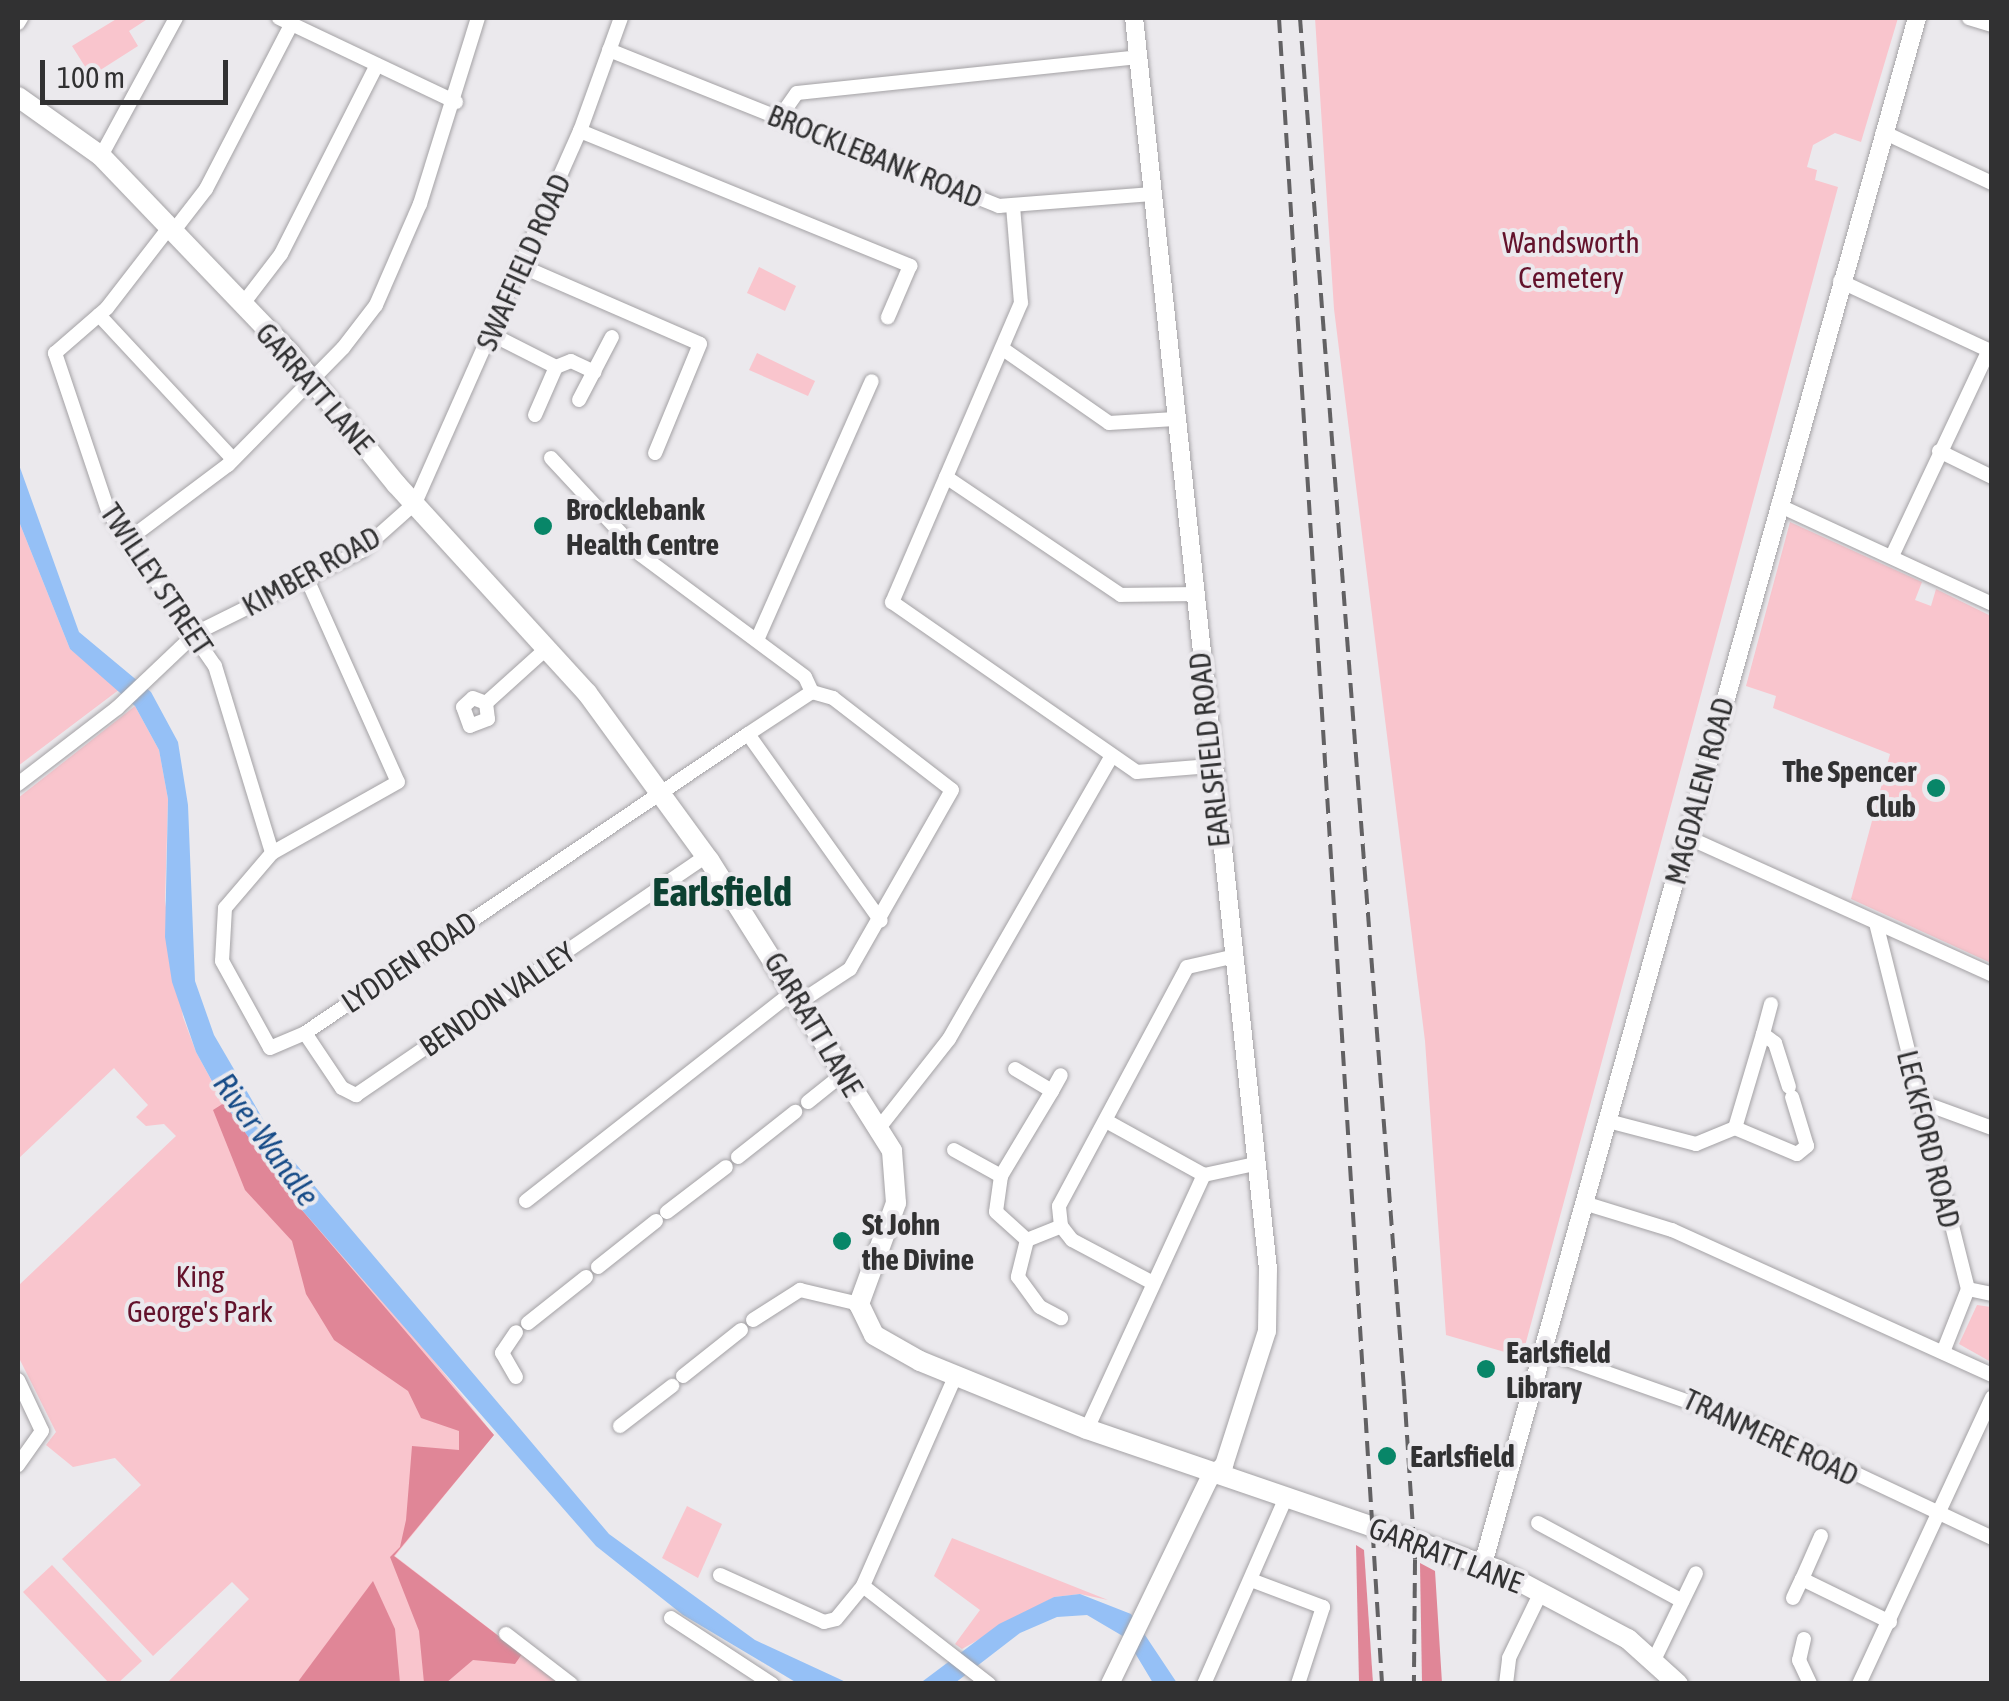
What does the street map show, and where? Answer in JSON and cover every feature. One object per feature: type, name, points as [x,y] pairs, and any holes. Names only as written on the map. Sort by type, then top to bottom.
[{"type":"main road","name":"GARRATT LANE","points":[[18,97],[100,156],[312,378],[415,504],[548,648],[706,856],[879,1128],[899,1184],[859,1304],[882,1342],[1087,1430],[1483,1564],[1542,1592],[1655,1658],[1678,1684]]},
{"type":"street","points":[[100,156],[176,18]]},
{"type":"street","points":[[129,539],[233,460],[376,305],[456,102],[478,18]]},
{"type":"street","name":"SWAFFIELD ROAD","points":[[415,504],[580,131],[620,18]]},
{"type":"street","name":"EARLSFIELD ROAD","points":[[1110,1684],[1131,1651],[1230,1449],[1268,1331],[1255,1164],[1134,18]]},
{"type":"street","name":"MAGDALEN ROAD","points":[[1483,1564],[1916,18]]},
{"type":"street","points":[[1969,18],[1992,25]]},
{"type":"street","points":[[286,20],[456,102]]},
{"type":"street","name":"TWILLEY STREET","points":[[272,853],[222,686],[196,634],[98,490],[55,353],[99,315],[206,190],[286,20]]},
{"type":"street","name":"BROCKLEBANK ROAD","points":[[609,50],[985,202],[1013,206],[1152,194]]},
{"type":"street","points":[[780,117],[797,94],[1138,57]]},
{"type":"street","points":[[242,305],[281,254],[377,66]]},
{"type":"street","points":[[580,131],[910,266],[888,316]]},
{"type":"street","points":[[1883,132],[1992,183]]},
{"type":"street","points":[[1013,206],[1021,303],[891,596],[894,606],[1112,756],[1153,774],[1210,766]]},
{"type":"street","points":[[520,266],[702,346],[655,453]]},
{"type":"street","points":[[1840,281],[1990,351],[1892,556]]},
{"type":"street","points":[[99,315],[233,460]]},
{"type":"street","points":[[491,334],[556,367]]},
{"type":"street","points":[[579,400],[612,337]]},
{"type":"street","points":[[1003,350],[1110,423],[1175,419]]},
{"type":"street","points":[[535,415],[556,367],[571,361],[595,372]]},
{"type":"street","points":[[757,640],[872,381]]},
{"type":"street","points":[[1940,451],[1992,477]]},
{"type":"street","points":[[526,1200],[797,996],[850,969],[881,921],[952,790],[833,698],[812,692],[805,677],[641,554],[551,458]]},
{"type":"street","points":[[946,477],[1121,596],[1193,594]]},
{"type":"street","name":"KIMBER ROAD","points":[[18,784],[124,700],[196,634],[366,548],[415,504]]},
{"type":"street","points":[[1778,505],[1992,604]]},
{"type":"street","points":[[272,853],[398,782],[307,579]]},
{"type":"street","points":[[486,704],[548,648]]},
{"type":"street","name":"LYDDEN ROAD","points":[[272,853],[234,890],[222,922],[222,961],[261,1038],[270,1048],[305,1033],[812,692]]},
{"type":"street","points":[[748,734],[881,921]]},
{"type":"street","points":[[879,1128],[950,1039],[1112,756]]},
{"type":"street","points":[[1687,838],[1992,975]]},
{"type":"street","name":"BENDON VALLEY","points":[[305,1033],[342,1088],[356,1095],[706,856]]},
{"type":"street","name":"LECKFORD ROAD","points":[[1876,923],[1968,1289]]},
{"type":"street","points":[[1152,1283],[1072,1240],[1061,1226],[1059,1206],[1108,1122],[1187,967],[1231,957]]},
{"type":"street","points":[[1735,1128],[1770,1004]]},
{"type":"street","points":[[1608,1121],[1696,1144],[1735,1128],[1798,1154],[1808,1146],[1775,1043],[1763,1034]]},
{"type":"street","points":[[1015,1070],[1052,1091]]},
{"type":"street","points":[[598,1267],[843,1074]]},
{"type":"street","points":[[1027,1240],[996,1212],[1001,1176],[1061,1075]]},
{"type":"street","points":[[1920,1102],[1992,1128]]},
{"type":"street","points":[[1108,1122],[1204,1174],[1255,1164]]},
{"type":"street","points":[[954,1150],[1001,1176]]},
{"type":"street","points":[[1087,1430],[1204,1174]]},
{"type":"street","points":[[1584,1203],[1672,1230],[1992,1374]]},
{"type":"street","points":[[1027,1240],[1061,1226]]},
{"type":"street","points":[[1027,1240],[1018,1278],[1040,1306],[1060,1318]]},
{"type":"street","points":[[516,1377],[502,1353],[522,1327],[586,1277]]},
{"type":"street","points":[[1943,1352],[1968,1289],[1992,1294]]},
{"type":"street","points":[[620,1426],[747,1325],[800,1290],[859,1304]]},
{"type":"street","name":"TRANMERE ROAD","points":[[1544,1351],[1746,1422],[1936,1516],[1992,1538]]},
{"type":"street","points":[[720,1574],[824,1622],[836,1619],[863,1586],[956,1377]]},
{"type":"street","points":[[18,1380],[42,1431],[18,1465]]},
{"type":"street","points":[[1859,1684],[1992,1397]]},
{"type":"street","points":[[1204,1684],[1286,1497]]},
{"type":"street","points":[[1538,1524],[1682,1601]]},
{"type":"street","points":[[1793,1598],[1821,1536]]},
{"type":"street","points":[[1655,1658],[1696,1573]]},
{"type":"street","points":[[1802,1579],[1890,1622]]},
{"type":"street","points":[[1251,1580],[1323,1606],[1298,1684]]},
{"type":"street","points":[[863,1586],[983,1680]]},
{"type":"street","points":[[1506,1684],[1509,1658],[1542,1592]]},
{"type":"street","points":[[671,1618],[772,1684]]},
{"type":"street","points":[[506,1634],[571,1684]]},
{"type":"street","points":[[1804,1639],[1799,1660],[1810,1684]]},
{"type":"green space","points":[[118,18],[149,18],[129,31],[138,46],[91,76],[72,46]]},
{"type":"green space","name":"Wandsworth Cemetery","points":[[1315,18],[1898,18],[1861,142],[1835,133],[1813,145],[1807,167],[1817,170],[1815,180],[1838,187],[1522,1357],[1446,1335],[1425,1041],[1334,309]]},
{"type":"green space","points":[[759,267],[796,286],[785,311],[747,293]]},
{"type":"green space","points":[[757,353],[815,381],[808,396],[749,370]]},
{"type":"green space","points":[[18,519],[70,649],[120,689],[18,766]]},
{"type":"green space","points":[[1790,522],[1922,582],[1915,600],[1931,606],[1936,589],[1991,616],[1991,963],[1851,899],[1890,754],[1773,708],[1776,696],[1746,686]]},
{"type":"green space","name":"King George's Park","points":[[135,706],[159,750],[168,799],[165,901],[183,1017],[196,1052],[220,1096],[494,1435],[395,1556],[560,1683],[167,1683],[249,1599],[232,1582],[153,1656],[62,1559],[141,1485],[115,1458],[73,1467],[46,1445],[56,1432],[18,1356],[18,1286],[176,1136],[164,1124],[146,1126],[136,1117],[148,1105],[114,1068],[18,1159],[18,798]]},
{"type":"green space","points":[[1977,1305],[1991,1307],[1991,1362],[1959,1344]]},
{"type":"green space","points":[[687,1506],[722,1524],[698,1578],[662,1558]]},
{"type":"green space","points":[[952,1538],[1108,1600],[1080,1594],[1054,1597],[962,1649],[955,1644],[980,1610],[934,1576]]},
{"type":"green space","points":[[52,1565],[142,1661],[118,1683],[109,1683],[23,1592]]},
{"type":"shaded area","points":[[224,1103],[295,1202],[494,1435],[394,1556],[522,1654],[515,1664],[473,1660],[446,1683],[424,1683],[419,1631],[390,1557],[400,1547],[406,1520],[412,1446],[459,1450],[459,1431],[421,1418],[408,1391],[334,1340],[306,1294],[292,1241],[245,1190],[213,1110]]},
{"type":"shaded area","points":[[1356,1545],[1364,1550],[1373,1683],[1359,1683]]},
{"type":"shaded area","points":[[1420,1563],[1435,1571],[1442,1683],[1422,1683]]},
{"type":"shaded area","points":[[373,1581],[395,1629],[400,1683],[297,1683]]},
{"type":"water","name":"River Wandle","points":[[18,462],[79,632],[151,692],[178,742],[188,805],[195,981],[214,1035],[274,1138],[609,1534],[755,1640],[848,1683],[797,1683],[683,1615],[596,1546],[295,1202],[224,1103],[196,1052],[172,982],[165,937],[168,799],[159,750],[135,706],[70,649],[18,519]]},
{"type":"water","points":[[1080,1594],[1131,1614],[1177,1683],[1153,1683],[1126,1638],[1087,1615],[1057,1617],[1020,1633],[955,1683],[919,1684],[999,1624],[1054,1597]]},
{"type":"railway","points":[[1279,18],[1382,1684]]},
{"type":"railway","points":[[1300,18],[1404,1389],[1415,1560],[1414,1684]]},
{"type":"place","name":"Brocklebank Health Centre","points":[[543,526]]},
{"type":"place","name":"The Spencer Club","points":[[1936,788]]},
{"type":"place","name":"St John the Divine","points":[[842,1241]]},
{"type":"place","name":"Earlsfield Library","points":[[1486,1369]]},
{"type":"place","name":"Earlsfield","points":[[1387,1456]]},
{"type":"district","name":"Earlsfield","points":[[722,892]]}]
